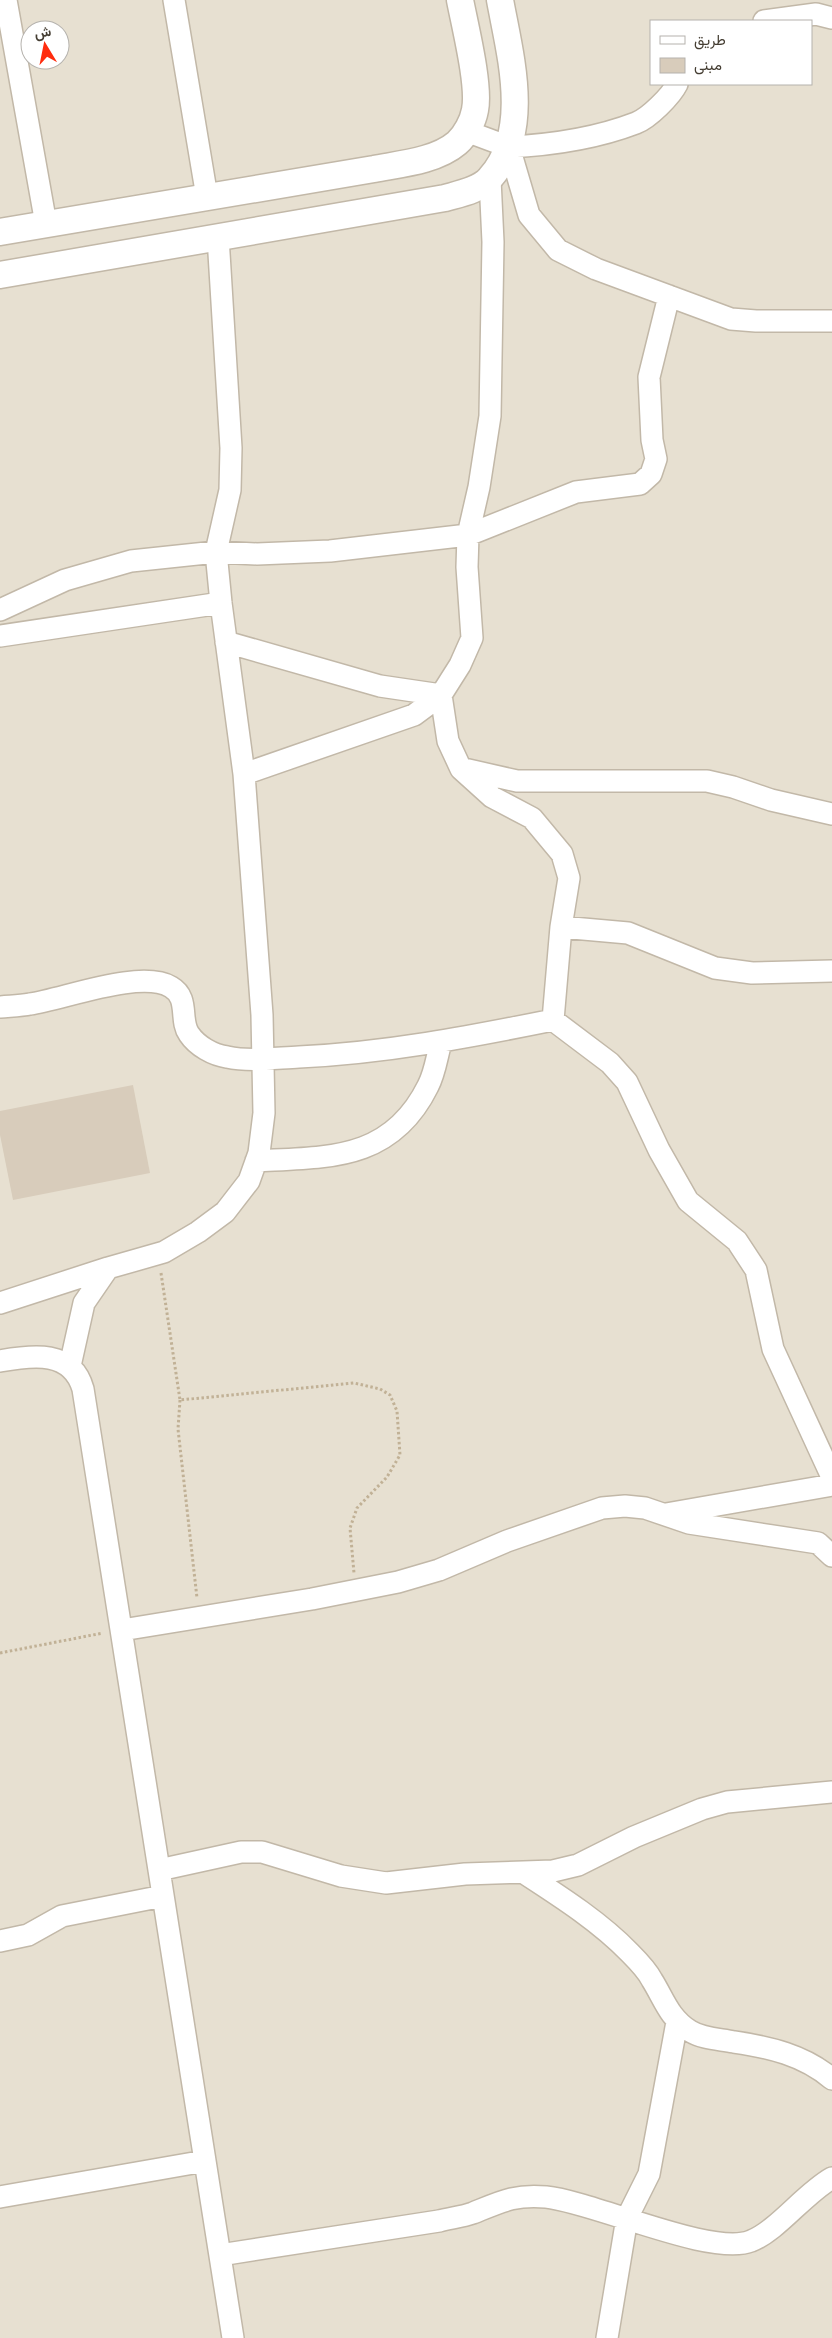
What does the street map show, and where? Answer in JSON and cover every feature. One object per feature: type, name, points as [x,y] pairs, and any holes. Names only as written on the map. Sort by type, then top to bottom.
[{"type":"street","points":[[174,0],[207,197]]},
{"type":"street","points":[[0,232],[409,162],[442,151],[457,143],[472,122],[476,100],[460,0]]},
{"type":"street","points":[[0,275],[445,198],[473,189],[490,179],[509,147],[515,103],[515,85],[500,0]]},
{"type":"street","points":[[10,2],[46,224]]},
{"type":"street","points":[[771,20],[816,14],[832,18]]},
{"type":"street","points":[[466,131],[509,147],[548,145],[638,122],[671,95],[676,85]]},
{"type":"street","points":[[509,147],[529,215],[558,250],[596,269],[731,319],[756,321],[832,321]]},
{"type":"street","points":[[244,774],[414,714],[441,695],[460,665],[472,638],[467,567],[468,535],[479,487],[490,416],[493,242],[490,179]]},
{"type":"street","points":[[0,1303],[158,1253],[198,1232],[225,1212],[249,1181],[256,1161],[264,1113],[262,1015],[244,774],[216,552],[230,490],[231,448],[218,237]]},
{"type":"street","points":[[0,610],[65,580],[132,561],[216,552],[257,554],[330,551],[468,535],[576,492],[640,484],[652,474],[656,459],[652,440],[649,377],[669,296]]},
{"type":"street","points":[[0,636],[221,603]]},
{"type":"street","points":[[226,642],[380,686],[441,695]]},
{"type":"street","points":[[441,695],[448,741],[461,769],[492,797],[532,818],[562,854],[569,878],[561,926],[554,1020]]},
{"type":"street","points":[[461,769],[517,781],[707,781],[771,800],[832,814]]},
{"type":"street","points":[[561,926],[628,933],[715,968],[752,973],[832,971]]},
{"type":"street","points":[[0,1007],[31,1004],[123,983],[151,981],[172,987],[183,1001],[188,1034],[204,1049],[227,1057],[262,1059],[350,1054],[441,1042],[554,1020],[610,1063],[627,1082],[659,1150],[688,1201],[737,1241],[756,1270],[773,1349],[832,1477]]},
{"type":"street","points":[[256,1161],[316,1158],[357,1152],[390,1135],[411,1116],[429,1085],[441,1042]]},
{"type":"street","points":[[70,1366],[84,1303],[108,1268]]},
{"type":"street","points":[[0,1361],[37,1357],[55,1359],[70,1366],[79,1375],[87,1403],[233,2338]]},
{"type":"street","points":[[666,1514],[832,1484]]},
{"type":"street","points":[[122,1630],[356,1591],[398,1582],[439,1570],[507,1541],[602,1508],[638,1507],[666,1514],[690,1523],[818,1544],[832,1556]]},
{"type":"street","points":[[159,1870],[241,1852],[262,1852],[341,1876],[386,1883],[465,1874],[553,1871],[578,1866],[672,1820],[727,1802],[832,1792]]},
{"type":"street","points":[[524,1873],[596,1922],[630,1953],[652,1978],[665,2005],[677,2022],[706,2038],[768,2048],[800,2058],[832,2079]]},
{"type":"street","points":[[0,1941],[28,1935],[62,1916],[163,1896]]},
{"type":"street","points":[[608,2338],[627,2218],[649,2174],[677,2022]]},
{"type":"street","points":[[0,2197],[205,2161]]},
{"type":"street","points":[[220,2255],[439,2221],[472,2213],[493,2203],[520,2196],[562,2200],[708,2241],[736,2245],[751,2242],[764,2234],[832,2178]]},
{"type":"path","points":[[158,1253],[180,1400],[178,1429],[199,1617]]},
{"type":"path","points":[[180,1400],[354,1383],[380,1389],[390,1395],[397,1411],[400,1455],[387,1477],[357,1508],[350,1528],[356,1591]]},
{"type":"path","points":[[0,1653],[122,1630]]},
{"type":"shaded area","points":[[0,0],[832,0],[832,2338],[0,2338]]},
{"type":"building","points":[[133,1085],[150,1173],[13,1200],[0,1135],[0,1111]]}]
